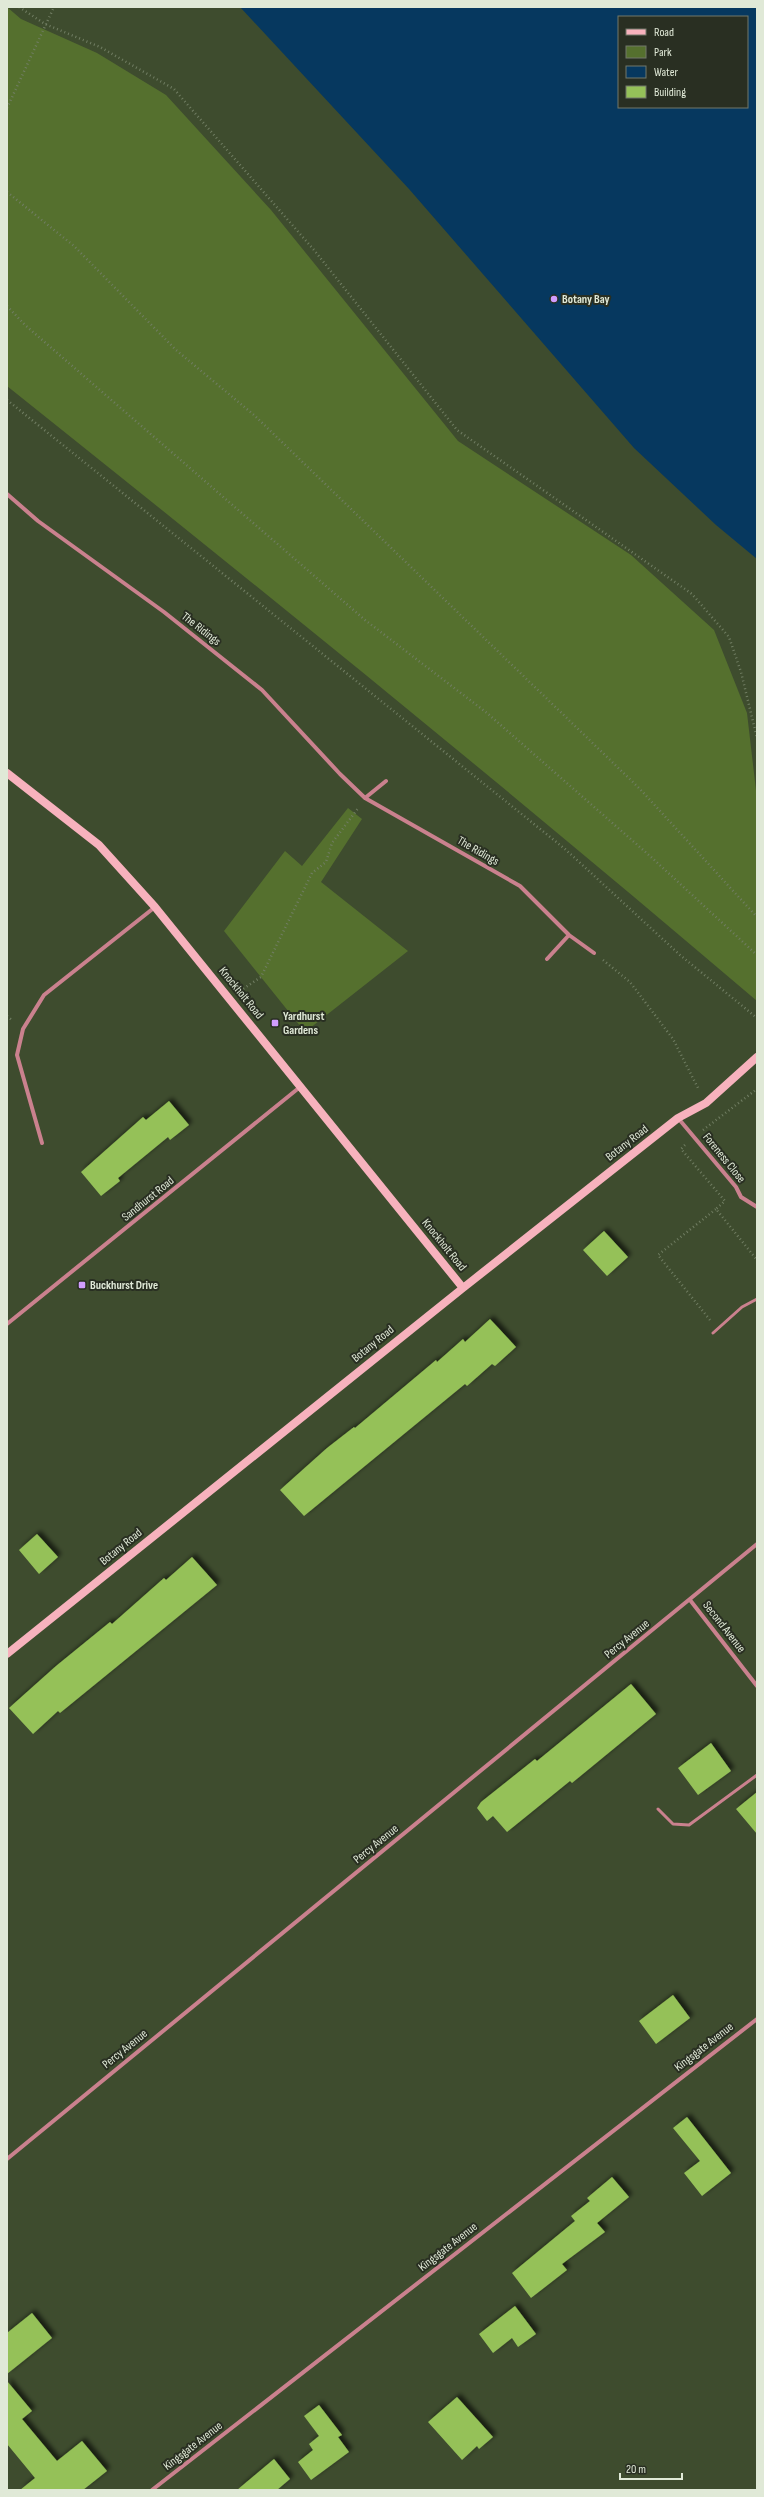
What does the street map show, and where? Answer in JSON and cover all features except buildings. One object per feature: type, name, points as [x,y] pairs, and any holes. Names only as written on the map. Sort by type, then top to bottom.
[{"type":"street","name":"The Ridings","points":[[7,494],[38,521],[164,612],[262,690],[340,774],[365,798],[520,886],[569,935],[594,953]]},
{"type":"street","name":"Knockholt Road","points":[[7,773],[99,845],[155,907],[463,1288]]},
{"type":"street","points":[[365,798],[386,781]]},
{"type":"street","points":[[42,1143],[18,1055],[23,1028],[44,995],[155,907]]},
{"type":"street","points":[[547,959],[569,935]]},
{"type":"street","name":"Botany Road","points":[[7,1654],[463,1288],[678,1118],[706,1103],[757,1057]]},
{"type":"street","name":"Sandhurst Road","points":[[7,1324],[300,1087]]},
{"type":"street","name":"Foreness Close","points":[[678,1118],[736,1187],[741,1197],[757,1207]]},
{"type":"street","name":"Percy Avenue","points":[[7,2159],[757,1544]]},
{"type":"street","name":"Second Avenue","points":[[690,1600],[757,1686]]},
{"type":"street","name":"Kingsgate Avenue","points":[[152,2490],[757,2019]]},
{"type":"lane","points":[[713,1333],[742,1307],[757,1298]]},
{"type":"lane","points":[[658,1809],[673,1824],[689,1825],[757,1775]]},
{"type":"path","points":[[19,7],[45,24],[100,47],[174,89],[314,250],[457,430],[692,594],[729,637],[741,672],[757,738]]},
{"type":"path","points":[[7,108],[54,7]]},
{"type":"path","points":[[7,192],[74,246],[176,350],[254,415],[639,788],[757,917]]},
{"type":"path","points":[[7,306],[25,325],[365,620],[493,718],[650,856],[757,955]]},
{"type":"path","points":[[7,400],[565,849],[680,955],[757,1018]]},
{"type":"path","points":[[230,999],[261,976],[312,874],[326,862],[332,843],[365,798]]},
{"type":"path","points":[[594,953],[630,982],[673,1039],[706,1103]]},
{"type":"path","points":[[715,1326],[658,1255],[725,1201],[681,1149],[694,1137],[757,1089]]},
{"type":"path","points":[[716,1209],[757,1260]]},
{"type":"green space","points":[[7,7],[21,19],[97,53],[166,95],[271,210],[458,441],[631,555],[714,630],[747,713],[757,799],[757,1001],[385,690],[7,386]]},
{"type":"green space","points":[[348,808],[362,819],[321,882],[408,951],[305,1032],[224,931],[285,851],[302,866]]},
{"type":"water","points":[[240,7],[757,7],[757,559],[716,525],[634,448],[409,189]]},
{"type":"place","name":"Botany Bay","points":[[554,299]]},
{"type":"place","name":"Yardhurst Gardens","points":[[275,1023]]},
{"type":"place","name":"Buckhurst Drive","points":[[82,1285]]}]
